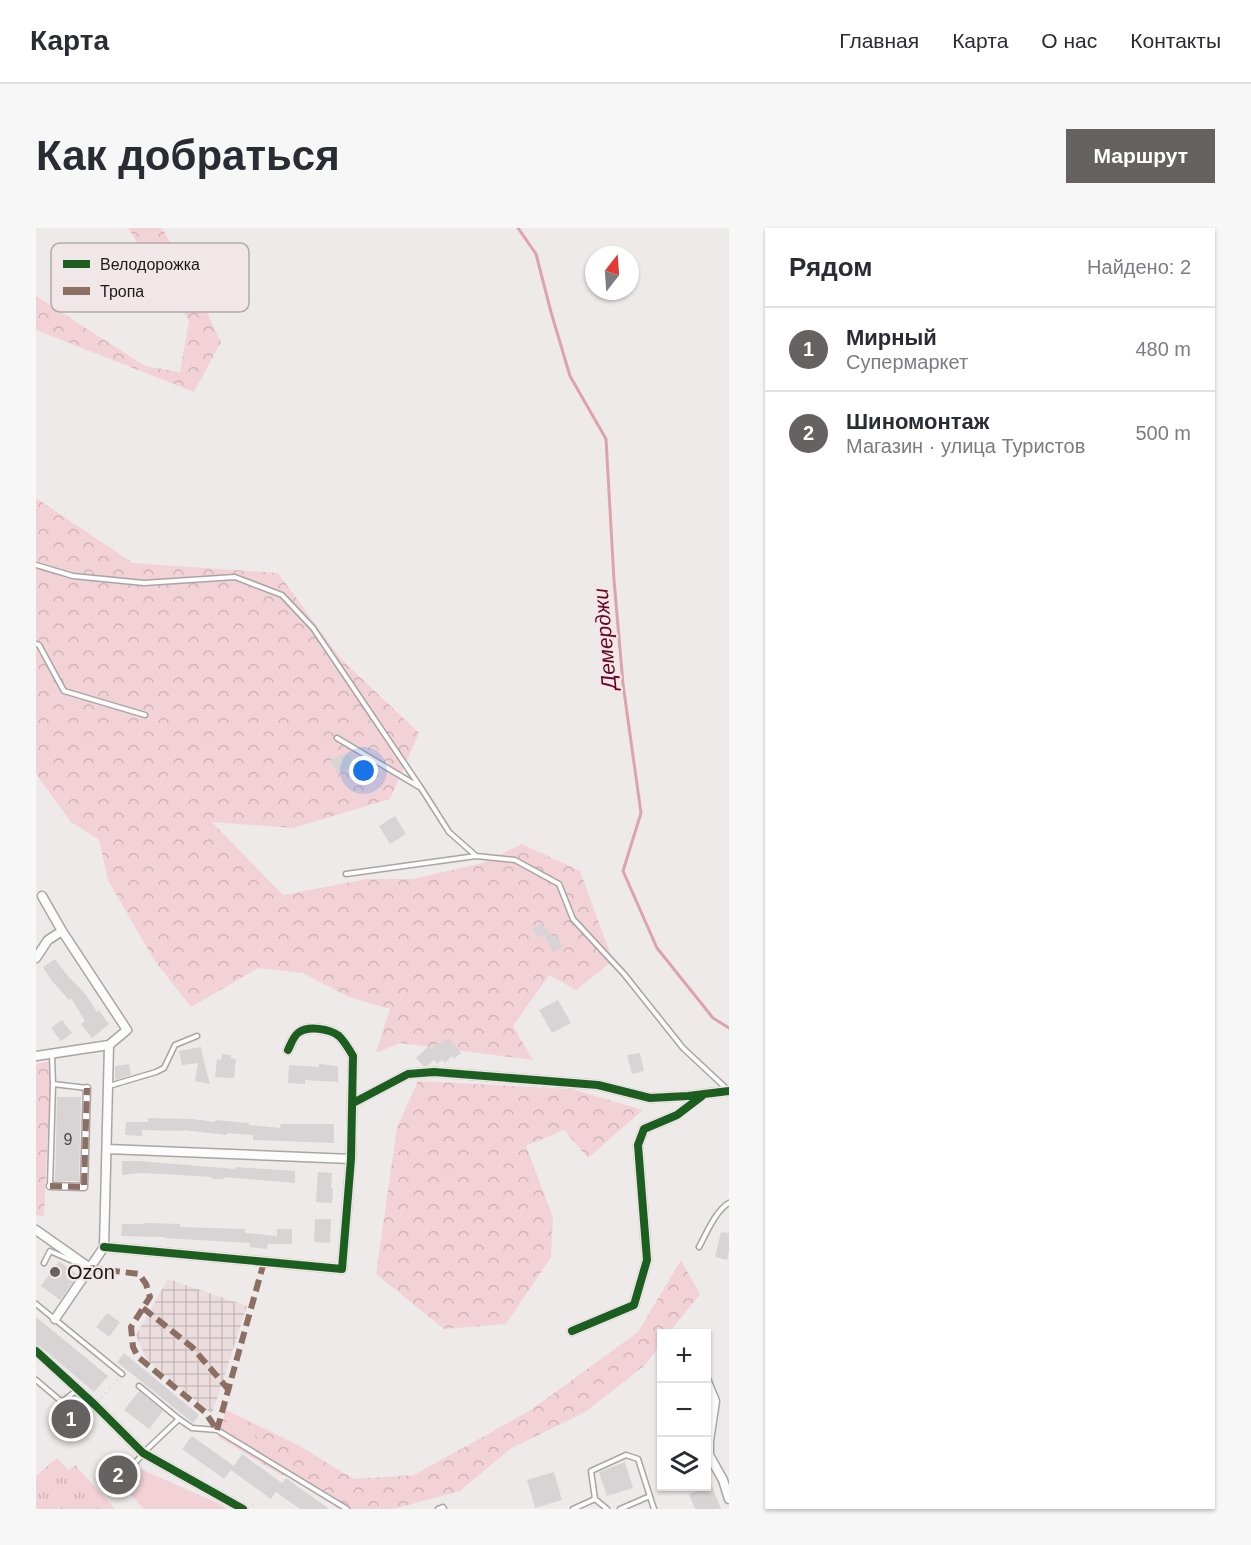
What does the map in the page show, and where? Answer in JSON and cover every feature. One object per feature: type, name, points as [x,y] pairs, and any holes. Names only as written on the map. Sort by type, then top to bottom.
[{"type":"street","points":[[36,1056],[109,1045],[127,1030],[62,931],[42,896]]},
{"type":"street","points":[[36,958],[48,940],[62,931]]},
{"type":"street","points":[[104,1247],[342,1269],[351,1159],[353,1056],[339,1036],[330,1031],[308,1029],[299,1032],[288,1050]]},
{"type":"street","points":[[55,1319],[104,1247],[109,1045]]},
{"type":"street","points":[[353,1103],[408,1074],[434,1072],[598,1085],[650,1098],[729,1091]]},
{"type":"street","points":[[51,1186],[84,1187],[87,1088]]},
{"type":"street","points":[[572,1331],[634,1305],[647,1260],[638,1145],[645,1130],[677,1115],[705,1094]]},
{"type":"street","points":[[107,1148],[351,1159]]},
{"type":"street","points":[[36,1230],[90,1268]]},
{"type":"street","points":[[36,1351],[143,1453],[243,1509]]},
{"type":"street","points":[[708,1383],[715,1401],[709,1455],[723,1480],[729,1499]]},
{"type":"lane","points":[[36,566],[73,576],[144,583],[235,577],[282,595],[312,628],[449,832],[476,856]]},
{"type":"lane","points":[[36,644],[39,645],[64,691],[145,715]]},
{"type":"lane","points":[[337,738],[421,788]]},
{"type":"lane","points":[[346,874],[476,856],[515,860],[560,884],[573,919],[624,974],[682,1048],[729,1091]]},
{"type":"lane","points":[[108,1086],[164,1068],[175,1045],[197,1036]]},
{"type":"lane","points":[[51,1054],[53,1084],[51,1186]]},
{"type":"lane","points":[[53,1084],[87,1088]]},
{"type":"lane","points":[[699,1247],[714,1220],[729,1203]]},
{"type":"lane","points":[[44,1263],[50,1251],[90,1268]]},
{"type":"lane","points":[[36,1304],[122,1374]]},
{"type":"lane","points":[[36,1380],[62,1402],[78,1390]]},
{"type":"lane","points":[[139,1386],[192,1428],[217,1430],[347,1509]]},
{"type":"lane","points":[[124,1475],[178,1419]]},
{"type":"lane","points":[[607,1509],[595,1499],[591,1471],[626,1455],[638,1459],[654,1509]]},
{"type":"lane","points":[[620,1509],[650,1496]]},
{"type":"lane","points":[[573,1509],[595,1499]]},
{"type":"lane","points":[[438,1509],[443,1507],[444,1509]]},
{"type":"path","points":[[95,1405],[122,1374]]},
{"type":"shaded area","points":[[168,1279],[247,1306],[212,1414],[146,1359],[136,1335]]},
{"type":"green space","points":[[128,228],[162,228],[171,243],[138,243]]},
{"type":"green space","points":[[36,296],[51,306],[51,312],[61,312],[145,366],[180,372],[189,321],[183,312],[207,312],[221,342],[194,392],[36,330]]},
{"type":"green space","points":[[36,499],[133,563],[278,573],[341,659],[419,733],[390,799],[293,828],[212,822],[283,895],[367,879],[413,879],[483,863],[522,844],[580,871],[613,961],[576,990],[549,975],[513,1026],[533,1060],[400,1043],[376,1053],[390,1009],[349,997],[303,973],[258,968],[191,1007],[154,960],[108,880],[99,840],[71,822],[36,774]]},
{"type":"green space","points":[[51,1061],[44,1216],[36,1215],[36,1064]]},
{"type":"green space","points":[[418,1081],[572,1089],[643,1110],[588,1158],[564,1130],[526,1146],[553,1218],[551,1257],[506,1324],[444,1329],[376,1274],[397,1127]]},
{"type":"green space","points":[[681,1260],[700,1294],[672,1329],[657,1329],[657,1349],[644,1366],[585,1412],[510,1449],[460,1491],[393,1509],[339,1509],[287,1475],[281,1475],[218,1437],[226,1410],[296,1444],[354,1479],[414,1475],[531,1410],[638,1332]]},
{"type":"green space","points":[[230,1418],[263,1441],[257,1451],[222,1429]]},
{"type":"green space","points":[[57,1458],[68,1470],[75,1465],[115,1509],[36,1509],[36,1476]]},
{"type":"green space","points":[[141,1469],[227,1509],[144,1509],[122,1486]]},
{"type":"building","points":[[348,752],[354,766],[337,774],[331,760]]},
{"type":"building","points":[[395,816],[406,834],[390,844],[379,826]]},
{"type":"building","points":[[541,923],[553,937],[556,935],[563,947],[553,952],[544,934],[539,938],[532,930]]},
{"type":"building","points":[[55,959],[109,1024],[92,1038],[81,1024],[85,1021],[71,998],[69,1000],[43,967]]},
{"type":"building","points":[[558,1000],[571,1023],[552,1033],[539,1010]]},
{"type":"building","points":[[62,1020],[72,1033],[61,1041],[51,1028]]},
{"type":"building","points":[[448,1038],[461,1053],[454,1059],[452,1056],[445,1063],[442,1060],[437,1064],[434,1060],[427,1066],[423,1066],[416,1058],[429,1046],[432,1048],[438,1042],[440,1044]]},
{"type":"building","points":[[201,1047],[210,1084],[195,1081],[198,1063],[182,1065],[179,1051]]},
{"type":"building","points":[[640,1053],[644,1071],[632,1074],[627,1055]]},
{"type":"building","points":[[222,1054],[231,1055],[231,1058],[236,1059],[234,1078],[215,1077],[217,1059],[221,1060]]},
{"type":"building","points":[[129,1064],[131,1075],[115,1080],[115,1066]]},
{"type":"building","points":[[319,1064],[338,1066],[338,1082],[305,1080],[305,1084],[288,1083],[289,1065],[319,1067]]},
{"type":"building","points":[[57,1097],[81,1097],[79,1181],[55,1181]]},
{"type":"building","points":[[148,1118],[215,1122],[215,1120],[280,1128],[281,1124],[334,1124],[334,1143],[253,1140],[253,1135],[227,1133],[227,1135],[183,1130],[142,1130],[142,1136],[125,1135],[126,1122],[148,1122]]},
{"type":"building","points":[[122,1161],[295,1171],[295,1183],[139,1173],[122,1175]]},
{"type":"building","points":[[318,1172],[332,1173],[332,1203],[316,1202]]},
{"type":"building","points":[[315,1219],[331,1219],[330,1243],[314,1242]]},
{"type":"building","points":[[122,1224],[180,1224],[180,1227],[245,1229],[245,1233],[277,1236],[277,1229],[292,1229],[292,1244],[268,1244],[267,1249],[250,1247],[250,1243],[121,1236]]},
{"type":"building","points":[[721,1232],[729,1233],[727,1260],[715,1257]]},
{"type":"building","points":[[59,1261],[78,1275],[60,1300],[41,1286]]},
{"type":"building","points":[[107,1313],[120,1322],[109,1337],[96,1327]]},
{"type":"building","points":[[36,1317],[108,1376],[94,1392],[36,1345]]},
{"type":"building","points":[[124,1353],[199,1415],[193,1423],[117,1362]]},
{"type":"building","points":[[139,1391],[163,1411],[149,1429],[124,1410]]},
{"type":"building","points":[[72,1408],[80,1424],[69,1430],[61,1414]]},
{"type":"building","points":[[192,1436],[234,1466],[224,1479],[182,1449]]},
{"type":"building","points":[[242,1454],[282,1483],[286,1478],[329,1509],[300,1509],[276,1492],[271,1499],[231,1470]]},
{"type":"building","points":[[625,1462],[633,1488],[607,1496],[599,1472]]},
{"type":"building","points":[[554,1472],[562,1500],[535,1508],[527,1480]]},
{"type":"building","points":[[711,1486],[721,1509],[695,1509],[689,1494],[698,1491],[711,1491]]},
{"type":"waterway","name":"Демерджи","points":[[518,228],[536,254],[570,376],[606,439],[623,684],[641,813],[623,871],[657,948],[713,1018],[729,1028]]},
{"type":"marked path","points":[[50,1186],[84,1187],[87,1088]]},
{"type":"marked path","points":[[217,1430],[264,1262]]},
{"type":"marked path","points":[[90,1268],[139,1274],[146,1284],[150,1297],[131,1327],[133,1347],[138,1357],[205,1412],[217,1430]]},
{"type":"marked path","points":[[143,1308],[192,1347],[228,1389]]},
{"type":"cycle path","points":[[104,1247],[342,1269],[351,1159],[353,1056],[339,1036],[319,1029],[307,1029],[298,1033],[288,1050]]},
{"type":"cycle path","points":[[353,1103],[408,1074],[434,1072],[598,1085],[650,1098],[729,1091]]},
{"type":"cycle path","points":[[572,1331],[634,1305],[647,1260],[638,1145],[644,1129],[677,1115],[702,1096]]},
{"type":"cycle path","points":[[36,1351],[143,1453],[243,1509]]},
{"type":"place","name":"Ozon","points":[[55,1272]]},
{"type":"place","name":"Мирный","points":[[71,1419]]},
{"type":"place","name":"Шиномонтаж","points":[[118,1475]]}]
